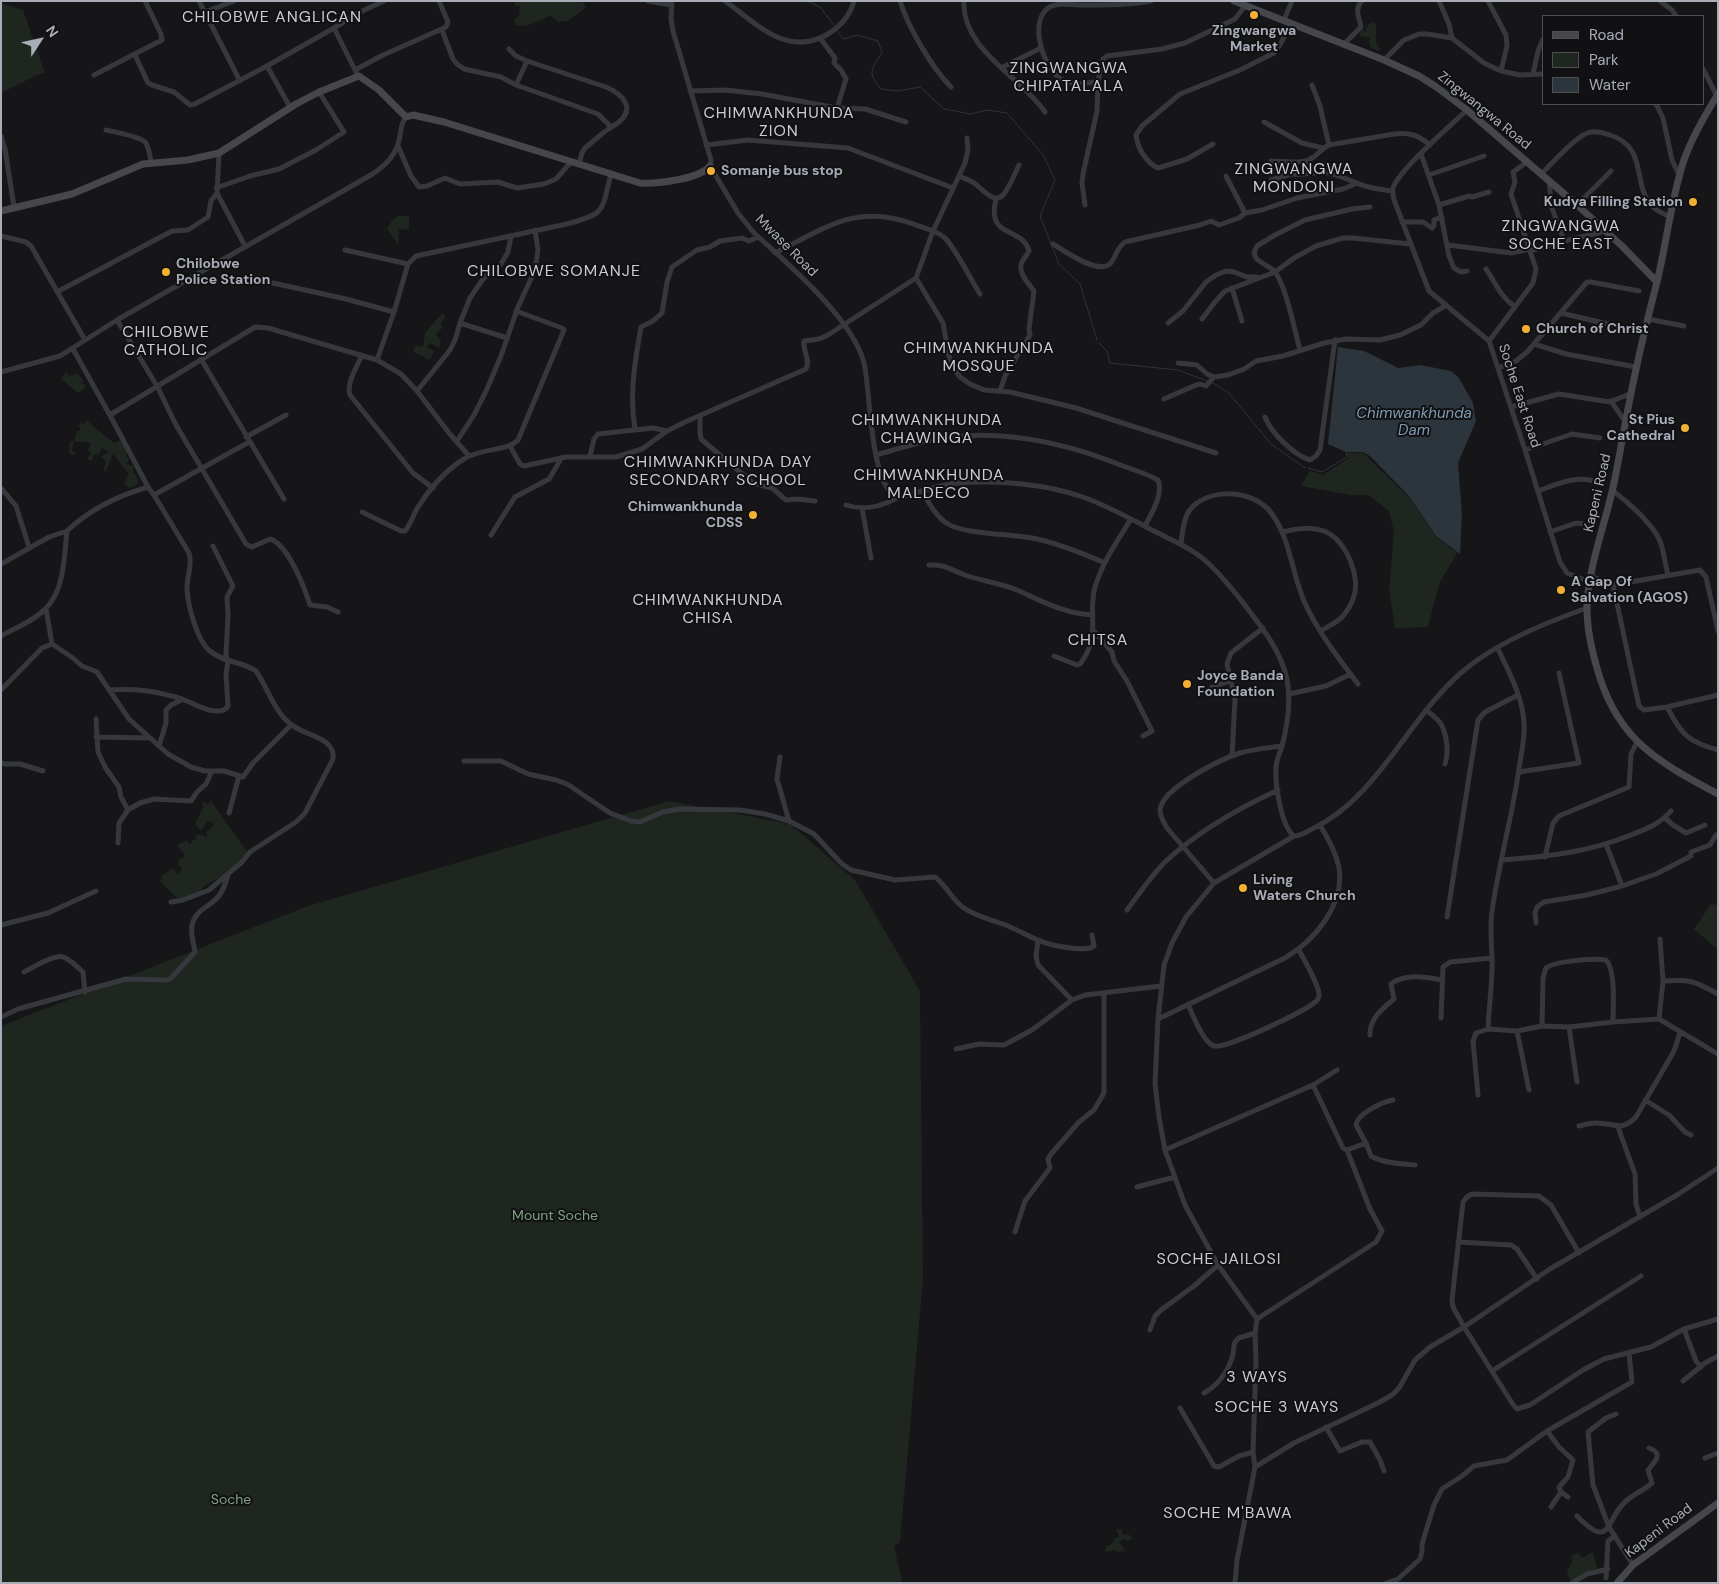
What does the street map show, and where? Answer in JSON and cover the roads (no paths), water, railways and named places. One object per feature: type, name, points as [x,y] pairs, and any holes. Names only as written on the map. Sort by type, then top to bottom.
[{"type":"street","points":[[94,74],[162,40],[145,1]]},
{"type":"street","points":[[198,1],[240,80]]},
{"type":"street","points":[[205,12],[234,1]]},
{"type":"street","points":[[135,55],[148,83],[152,86],[177,93],[190,105],[195,104],[267,66],[360,12],[384,1]]},
{"type":"street","points":[[1,211],[72,194],[134,166],[151,162],[188,160],[219,153],[290,107],[357,73],[381,56],[442,30],[448,22],[439,1]]},
{"type":"street","points":[[648,1],[671,3]]},
{"type":"street","points":[[725,1],[772,35],[783,40],[801,43],[820,38],[837,28],[850,12],[854,1]]},
{"type":"street","points":[[900,1],[936,70],[951,87]]},
{"type":"street","points":[[964,1],[967,26],[982,48],[1038,102],[1045,112]]},
{"type":"street","points":[[1098,82],[1077,84],[1062,80],[1057,76],[1041,48],[1038,37],[1038,26],[1042,16],[1051,7],[1151,1]]},
{"type":"street","name":"Zingwangwa Road","points":[[1234,1],[1384,60],[1419,76],[1467,110],[1541,174],[1606,231],[1657,282]]},
{"type":"street","points":[[1213,144],[1188,159],[1158,168],[1141,151],[1136,135],[1142,126],[1180,94],[1240,70],[1274,53],[1280,45],[1292,1]]},
{"type":"street","points":[[1344,44],[1360,27],[1357,12],[1362,1]]},
{"type":"street","points":[[1440,1],[1452,38]]},
{"type":"street","points":[[1488,1],[1506,35],[1507,46],[1500,71]]},
{"type":"street","points":[[1660,1],[1675,15]]},
{"type":"street","name":"Mwase Road","points":[[671,3],[673,31],[711,160],[710,166],[745,222],[758,237],[824,300],[857,345],[864,363],[876,455],[884,482],[889,492],[897,498]]},
{"type":"street","points":[[1085,205],[1082,183],[1097,111],[1101,63],[1107,56],[1162,49],[1185,43],[1235,19],[1245,4]]},
{"type":"street","points":[[334,28],[357,73],[379,90],[406,117]]},
{"type":"street","points":[[442,30],[457,64],[471,71],[501,77],[598,114],[611,127]]},
{"type":"street","points":[[1384,60],[1397,46],[1412,37],[1427,34],[1452,38],[1484,63],[1500,71],[1520,74],[1542,74]]},
{"type":"street","points":[[820,38],[835,58],[834,63],[846,79],[838,108]]},
{"type":"street","points":[[1533,74],[1542,41]]},
{"type":"street","points":[[1001,68],[1041,48]]},
{"type":"street","points":[[509,49],[516,56],[527,61],[617,92],[626,103],[626,109],[620,121],[585,148],[579,164]]},
{"type":"street","points":[[516,84],[527,61]]},
{"type":"street","points":[[267,66],[290,107]]},
{"type":"street","points":[[1704,71],[1717,95]]},
{"type":"street","points":[[1312,85],[1320,106],[1329,145]]},
{"type":"street","points":[[690,91],[725,90],[838,108],[856,107],[906,122]]},
{"type":"street","points":[[217,190],[250,176],[279,170],[344,132],[319,92]]},
{"type":"street","name":"Kapeni Road","points":[[1717,95],[1692,140],[1679,176],[1657,282],[1636,367],[1612,490],[1590,579],[1587,608],[1589,636],[1603,687],[1618,718],[1637,742],[1657,759],[1718,794]]},
{"type":"street","points":[[1657,105],[1664,118],[1672,160],[1679,176]]},
{"type":"street","points":[[1271,180],[1288,174],[1330,173],[1368,187],[1392,191],[1395,182],[1467,110]]},
{"type":"street","points":[[1,372],[26,364],[58,358],[117,320],[382,168],[389,162],[398,146],[402,124],[406,117],[413,115],[444,122],[640,183],[655,183],[700,174],[710,166]]},
{"type":"street","points":[[1264,122],[1302,143],[1322,148]]},
{"type":"street","points":[[106,130],[143,140],[147,145],[151,162]]},
{"type":"street","points":[[1322,148],[1325,132]]},
{"type":"street","points":[[1541,174],[1568,147],[1586,133],[1599,132],[1609,135],[1628,144],[1633,151],[1650,203],[1655,209],[1671,217]]},
{"type":"street","points":[[1288,174],[1274,168],[1271,165],[1271,161],[1302,162],[1329,145],[1404,133],[1414,134],[1430,145]]},
{"type":"street","points":[[1,136],[14,207]]},
{"type":"street","points":[[510,446],[522,466],[561,459],[624,455],[642,449],[667,431],[806,369],[808,358],[803,346],[804,341],[823,338],[916,278],[933,231],[968,155],[967,138]]},
{"type":"street","points":[[706,145],[748,140],[848,148],[953,188]]},
{"type":"street","points":[[398,146],[411,176],[419,187],[427,186],[445,178],[460,184],[498,182],[517,188],[544,184],[556,179],[571,162]]},
{"type":"street","points":[[57,292],[172,231],[188,230],[208,217],[211,201],[217,190],[219,153]]},
{"type":"street","points":[[1421,154],[1439,205],[1454,268],[1461,272],[1467,271]]},
{"type":"street","points":[[1429,175],[1484,156]]},
{"type":"street","points":[[1303,173],[1311,158]]},
{"type":"street","points":[[1489,341],[1538,275],[1512,194],[1515,182],[1513,172],[1527,162]]},
{"type":"street","points":[[959,176],[975,184],[989,196],[996,198],[1002,196],[1006,191],[1019,165]]},
{"type":"street","points":[[1576,205],[1611,171]]},
{"type":"street","points":[[377,360],[408,264],[416,256],[568,224],[592,217],[601,210],[610,174]]},
{"type":"street","points":[[1226,176],[1245,213]]},
{"type":"street","points":[[1549,181],[1552,208],[1564,241]]},
{"type":"street","points":[[1054,244],[1091,266],[1107,266],[1125,242],[1211,221],[1220,225],[1245,213],[1270,208],[1297,198],[1343,189],[1357,183]]},
{"type":"street","points":[[217,190],[245,246]]},
{"type":"street","name":"Soche East Road","points":[[1392,191],[1426,287],[1445,306],[1489,341],[1563,568],[1573,576],[1613,585]]},
{"type":"street","points":[[1439,205],[1490,192]]},
{"type":"street","points":[[996,198],[994,215],[997,222],[1007,231],[1023,240],[1028,246],[1029,251],[1022,261],[1021,267],[1025,279],[1034,292],[1029,329],[1030,335],[1005,376],[1000,391]]},
{"type":"street","points":[[1300,350],[1288,304],[1275,272],[1256,258],[1254,253],[1257,246],[1305,220],[1352,209],[1370,207]]},
{"type":"street","points":[[775,253],[829,226],[856,217],[888,216],[933,231],[946,239],[980,294]]},
{"type":"street","points":[[1402,222],[1423,222],[1432,228],[1434,220],[1442,217]]},
{"type":"street","points":[[457,441],[480,403],[501,356],[516,312],[536,270],[538,250],[535,230]]},
{"type":"street","points":[[1448,245],[1511,253],[1606,231]]},
{"type":"street","points":[[1,236],[26,242],[31,246],[85,340]]},
{"type":"street","points":[[417,391],[450,350],[470,298],[483,279],[501,264],[508,252],[511,236]]},
{"type":"street","points":[[635,429],[632,415],[632,383],[641,327],[653,321],[662,313],[667,282],[672,267],[697,250],[710,247],[720,241],[742,238],[749,241],[758,237]]},
{"type":"street","points":[[1202,319],[1219,297],[1232,288],[1275,272],[1308,249],[1343,238],[1362,238],[1410,244]]},
{"type":"street","points":[[345,250],[408,264]]},
{"type":"street","points":[[1486,270],[1495,282],[1501,296],[1515,307]]},
{"type":"street","points":[[1168,323],[1182,311],[1206,282],[1216,274],[1226,271],[1247,277],[1260,277]]},
{"type":"street","points":[[916,278],[940,317],[945,329],[949,356],[954,369],[960,377],[970,384],[984,390],[1022,395],[1105,416],[1216,453]]},
{"type":"street","points":[[1498,368],[1516,361],[1534,344],[1585,284],[1589,282],[1639,291]]},
{"type":"street","points":[[273,283],[394,312]]},
{"type":"street","points":[[1232,288],[1242,321]]},
{"type":"street","points":[[1178,362],[1197,365],[1207,374],[1214,377],[1236,373],[1256,361],[1283,356],[1335,340],[1373,341],[1400,335],[1421,325],[1433,313],[1445,306]]},
{"type":"street","points":[[362,512],[401,531],[406,531],[418,507],[451,469],[469,456],[487,450],[510,446],[520,438],[564,330],[516,312]]},
{"type":"street","points":[[1561,313],[1629,329]]},
{"type":"street","points":[[1648,319],[1684,326]]},
{"type":"street","points":[[117,320],[157,386],[176,425],[248,546],[252,547],[270,539],[277,542],[296,570],[310,605],[327,607],[338,612]]},
{"type":"street","points":[[460,323],[507,338]]},
{"type":"street","points":[[110,415],[250,329],[260,327],[377,360],[401,374],[469,456]]},
{"type":"street","points":[[1265,417],[1268,425],[1299,456],[1310,460],[1316,456],[1320,450],[1335,340]]},
{"type":"street","points":[[1534,344],[1566,354],[1636,367]]},
{"type":"street","points":[[73,349],[148,487],[190,555],[187,587],[190,609],[205,646],[210,652],[228,661],[256,670],[274,704],[291,725],[329,744],[334,754],[306,813],[250,852],[228,875],[209,890],[183,900],[171,902]]},
{"type":"street","points":[[362,355],[348,390],[350,395],[413,473],[434,488]]},
{"type":"street","points":[[201,359],[284,499]]},
{"type":"street","points":[[1164,399],[1196,385],[1206,386],[1214,377]]},
{"type":"street","points":[[1511,407],[1559,394],[1610,401],[1632,393]]},
{"type":"street","points":[[1610,401],[1626,423]]},
{"type":"street","points":[[154,495],[202,469],[286,415]]},
{"type":"street","points":[[700,416],[702,438],[753,483],[772,488],[786,500],[793,498],[815,501]]},
{"type":"street","points":[[590,456],[594,439],[598,434],[635,429],[659,428],[667,431]]},
{"type":"street","points":[[1525,450],[1572,434],[1600,438]]},
{"type":"street","points":[[876,455],[931,440],[960,436],[1022,437],[1065,446],[1099,456],[1158,480],[1160,489],[1154,508],[1145,526]]},
{"type":"street","points":[[491,535],[515,497],[549,479],[561,459]]},
{"type":"street","points":[[1538,491],[1574,479],[1581,478],[1598,482]]},
{"type":"street","points":[[846,505],[862,508],[881,506],[897,498],[941,486],[965,482],[1025,485],[1081,496],[1106,506],[1180,544],[1210,565],[1235,592],[1263,628],[1277,650],[1285,671],[1289,694],[1287,723],[1276,766],[1281,807],[1289,831],[1294,836]]},
{"type":"street","points":[[1,564],[49,537],[67,531],[81,518],[95,509],[124,494],[148,487]]},
{"type":"street","points":[[1,488],[16,506],[29,547]]},
{"type":"street","points":[[1612,490],[1637,512],[1655,534],[1661,546],[1668,575]]},
{"type":"street","points":[[922,491],[935,512],[943,521],[953,527],[1033,538],[1074,550],[1106,563]]},
{"type":"street","points":[[1180,544],[1189,512],[1197,503],[1207,497],[1233,494],[1258,502],[1268,510],[1282,532],[1304,602],[1321,631],[1358,684]]},
{"type":"street","points":[[862,508],[872,558]]},
{"type":"street","points":[[1054,656],[1080,664],[1087,653],[1094,631],[1095,588],[1130,519]]},
{"type":"street","points":[[1550,532],[1576,523],[1586,524]]},
{"type":"street","points":[[1282,532],[1303,528],[1324,531],[1340,542],[1348,557],[1355,582],[1354,598],[1342,617],[1321,631]]},
{"type":"street","points":[[1,636],[46,609],[59,584],[67,531]]},
{"type":"street","points":[[109,690],[134,688],[182,699],[213,710],[219,711],[226,708],[229,702],[226,674],[228,661],[226,654],[227,597],[233,586],[213,546]]},
{"type":"street","points":[[929,565],[941,565],[965,575],[1011,588],[1062,611],[1093,615]]},
{"type":"street","points":[[1718,631],[1705,575],[1697,570],[1613,585],[1639,706],[1644,710],[1667,707],[1718,695]]},
{"type":"street","points":[[1235,1583],[1237,1560],[1255,1467],[1253,1452],[1255,1333],[1257,1319],[1218,1265],[1185,1205],[1166,1150],[1155,1084],[1158,1019],[1164,965],[1172,943],[1186,917],[1214,883],[1294,836],[1301,835],[1320,826],[1342,811],[1387,763],[1408,733],[1442,691],[1463,671],[1515,639],[1587,608]]},
{"type":"street","points":[[46,609],[52,644],[82,666],[95,670],[129,719],[168,754],[191,767],[220,771],[243,777],[253,763],[291,725]]},
{"type":"street","points":[[1232,756],[1235,699],[1227,664],[1231,653],[1263,628]]},
{"type":"street","points":[[1094,631],[1112,652],[1114,661],[1148,722],[1152,731],[1143,736]]},
{"type":"street","points":[[1,690],[42,648],[52,644]]},
{"type":"street","points":[[1488,1028],[1492,958],[1490,938],[1492,912],[1514,802],[1524,724],[1518,695],[1498,649]]},
{"type":"street","points":[[1519,772],[1579,763],[1559,673]]},
{"type":"street","points":[[1289,694],[1326,686],[1351,674]]},
{"type":"street","points":[[1212,686],[1230,682]]},
{"type":"street","points":[[1447,917],[1478,720],[1485,712],[1518,695]]},
{"type":"street","points":[[159,746],[166,723],[166,710],[182,699]]},
{"type":"street","points":[[1667,707],[1683,734],[1696,742],[1718,750]]},
{"type":"street","points":[[1426,710],[1442,725],[1447,744],[1445,764]]},
{"type":"street","points":[[96,719],[98,752],[105,767],[119,787],[121,797],[128,810]]},
{"type":"street","points":[[96,737],[150,738]]},
{"type":"street","points":[[1545,857],[1553,823],[1559,816],[1629,787],[1631,754],[1637,742]]},
{"type":"street","points":[[1214,883],[1182,847],[1162,818],[1161,808],[1164,800],[1192,777],[1232,756],[1253,750],[1282,746]]},
{"type":"street","points":[[780,757],[777,779],[789,820]]},
{"type":"street","points":[[464,761],[501,761],[528,774],[556,780],[567,784],[610,813],[631,821],[640,822],[670,810],[696,808],[752,811],[789,820],[823,841],[842,864],[851,870],[895,880],[935,877],[952,898],[966,910],[1025,932],[1038,941],[1068,948],[1088,949],[1094,946],[1092,935]]},
{"type":"street","points":[[1,763],[20,764],[43,771]]},
{"type":"street","points":[[118,843],[119,823],[128,810],[146,800],[191,800],[206,784],[212,771]]},
{"type":"street","points":[[229,813],[239,776]]},
{"type":"street","points":[[1127,910],[1159,869],[1182,847],[1231,813],[1278,790]]},
{"type":"street","points":[[1501,860],[1545,857],[1606,844],[1641,831],[1665,818],[1671,811]]},
{"type":"street","points":[[1665,818],[1686,833],[1705,825]]},
{"type":"street","points":[[1158,1019],[1285,958],[1299,950],[1321,926],[1337,896],[1339,869],[1332,848],[1320,826]]},
{"type":"street","points":[[1536,923],[1535,913],[1537,907],[1544,902],[1587,895],[1622,886],[1656,874],[1687,859],[1691,856],[1693,850],[1710,845],[1716,836]]},
{"type":"street","points":[[1606,844],[1622,886]]},
{"type":"street","points":[[1,1017],[18,1009],[85,992],[126,979],[170,979],[195,952],[192,923],[199,912],[220,894],[228,875]]},
{"type":"street","points":[[1,925],[48,913],[96,892]]},
{"type":"street","points":[[1659,1019],[1663,981],[1660,938]]},
{"type":"street","points":[[1038,941],[1036,956],[1038,965],[1072,1000]]},
{"type":"street","points":[[1188,1004],[1208,1041],[1216,1047],[1241,1040],[1301,1012],[1316,1002],[1319,997],[1319,989],[1299,950]]},
{"type":"street","points":[[24,972],[50,960],[63,957],[83,972],[85,992]]},
{"type":"street","points":[[1441,1018],[1442,967],[1450,962],[1492,958]]},
{"type":"street","points":[[1542,1026],[1544,972],[1547,966],[1558,963],[1604,960],[1610,964],[1613,1022]]},
{"type":"street","points":[[1370,1035],[1370,1029],[1375,1018],[1394,999],[1391,984],[1396,980],[1412,977],[1442,980]]},
{"type":"street","points":[[1663,981],[1684,979],[1695,982],[1718,994]]},
{"type":"street","points":[[956,1049],[978,1044],[1004,1045],[1032,1030],[1072,1000],[1084,995],[1161,986]]},
{"type":"street","points":[[1016,1232],[1025,1201],[1050,1168],[1048,1159],[1051,1154],[1079,1122],[1094,1110],[1104,1093],[1104,993]]},
{"type":"street","points":[[1478,1095],[1473,1041],[1476,1033],[1488,1028],[1517,1031],[1542,1026],[1569,1027],[1659,1019],[1718,1054]]},
{"type":"street","points":[[1569,1027],[1576,1082]]},
{"type":"street","points":[[1517,1031],[1529,1090]]},
{"type":"street","points":[[1579,1126],[1594,1123],[1624,1126],[1632,1120],[1646,1100],[1674,1051],[1680,1033]]},
{"type":"street","points":[[1166,1150],[1312,1085],[1337,1070]]},
{"type":"street","points":[[1257,1319],[1376,1242],[1382,1231],[1370,1209],[1347,1150],[1343,1148],[1312,1085]]},
{"type":"street","points":[[1393,1100],[1374,1108],[1356,1121],[1356,1125],[1371,1156],[1375,1159],[1415,1165]]},
{"type":"street","points":[[1646,1100],[1669,1115],[1685,1132],[1691,1135]]},
{"type":"street","points":[[1618,1126],[1635,1174],[1636,1204],[1640,1217]]},
{"type":"street","points":[[1347,1150],[1366,1143]]},
{"type":"street","points":[[1255,1467],[1294,1443],[1392,1395],[1399,1388],[1417,1358],[1430,1347],[1718,1168]]},
{"type":"street","points":[[1137,1187],[1175,1176]]},
{"type":"street","points":[[1579,1253],[1551,1205],[1540,1196],[1472,1194],[1463,1202],[1452,1300],[1453,1306],[1464,1327],[1517,1409],[1530,1405],[1596,1362],[1651,1347],[1684,1329],[1718,1319]]},
{"type":"street","points":[[1458,1242],[1511,1245],[1517,1250],[1537,1279]]},
{"type":"street","points":[[1150,1330],[1155,1316],[1161,1310],[1194,1286],[1218,1265]]},
{"type":"street","points":[[1492,1371],[1641,1276]]},
{"type":"street","points":[[1684,1329],[1696,1361],[1701,1367]]},
{"type":"street","points":[[1204,1393],[1216,1385],[1224,1375],[1233,1356],[1235,1342],[1239,1338],[1255,1333]]},
{"type":"street","points":[[1386,1583],[1398,1579],[1420,1559],[1422,1544],[1434,1505],[1442,1489],[1474,1466],[1507,1460],[1547,1431],[1632,1382],[1629,1353]]},
{"type":"street","points":[[1683,1381],[1718,1356]]},
{"type":"street","points":[[1180,1408],[1214,1466],[1218,1467],[1239,1456],[1253,1452]]},
{"type":"street","points":[[1616,1414],[1606,1418],[1588,1432],[1593,1485],[1609,1527],[1633,1565]]},
{"type":"street","points":[[1326,1427],[1340,1451],[1362,1442],[1370,1442],[1384,1471]]},
{"type":"street","points":[[1547,1431],[1559,1447],[1573,1460],[1568,1477],[1559,1487],[1561,1492],[1568,1497]]},
{"type":"street","points":[[1577,1516],[1594,1532],[1599,1532],[1609,1527],[1626,1500],[1652,1483],[1648,1470],[1657,1459],[1656,1452],[1649,1448]]},
{"type":"street","points":[[1705,1458],[1718,1453]]},
{"type":"street","points":[[1551,1507],[1561,1492]]},
{"type":"street","name":"Kapeni Road","points":[[1617,1583],[1633,1565],[1718,1503]]},
{"type":"street","points":[[1606,1578],[1608,1569],[1608,1541],[1615,1536]]},
{"type":"street","points":[[1572,1583],[1587,1574],[1608,1569]]},
{"type":"water","name":"Chimwankhunda Dam","points":[[1338,347],[1364,351],[1398,368],[1420,365],[1451,371],[1459,378],[1473,403],[1476,421],[1458,463],[1462,514],[1460,554],[1436,536],[1409,496],[1370,456],[1363,452],[1346,452],[1328,444]]},
{"type":"waterway","points":[[807,1],[820,7],[834,25]]},
{"type":"waterway","points":[[837,31],[843,39],[857,35],[878,41],[882,52],[873,67],[872,74],[881,89],[898,91],[920,87],[944,109],[971,114],[987,110],[1007,113],[1044,156],[1055,180],[1040,216],[1059,264],[1080,284],[1097,340]]},
{"type":"waterway","points":[[1099,343],[1107,351],[1110,363],[1178,370],[1207,381]]},
{"type":"waterway","points":[[1213,383],[1229,393],[1271,444],[1305,468]]},
{"type":"waterway","points":[[1308,468],[1322,472],[1347,457],[1346,452]]},
{"type":"place","name":"Zingwangwa Market","points":[[1254,15]]},
{"type":"place","name":"Somanje bus stop","points":[[711,171]]},
{"type":"place","name":"Kudya Filling Station","points":[[1693,202]]},
{"type":"place","name":"Chilobwe Police Station","points":[[166,272]]},
{"type":"place","name":"Church of Christ","points":[[1526,329]]},
{"type":"place","name":"St Pius Cathedral","points":[[1685,428]]},
{"type":"place","name":"Chimwankhunda CDSS","points":[[753,515]]},
{"type":"place","name":"A Gap Of Salvation (AGOS)","points":[[1561,590]]},
{"type":"place","name":"Joyce Banda Foundation","points":[[1187,684]]},
{"type":"place","name":"Living Waters Church","points":[[1243,888]]},
{"type":"district","name":"CHILOBWE ANGLICAN","points":[[272,18]]},
{"type":"district","name":"ZINGWANGWA CHIPATALALA","points":[[1069,78]]},
{"type":"district","name":"CHIMWANKHUNDA ZION","points":[[779,123]]},
{"type":"district","name":"ZINGWANGWA MONDONI","points":[[1294,179]]},
{"type":"district","name":"ZINGWANGWA SOCHE EAST","points":[[1561,236]]},
{"type":"district","name":"CHILOBWE SOMANJE","points":[[554,272]]},
{"type":"district","name":"CHILOBWE CATHOLIC","points":[[166,342]]},
{"type":"district","name":"CHIMWANKHUNDA MOSQUE","points":[[979,358]]},
{"type":"district","name":"CHIMWANKHUNDA CHAWINGA","points":[[927,430]]},
{"type":"district","name":"CHIMWANKHUNDA DAY SECONDARY SCHOOL","points":[[718,472]]},
{"type":"district","name":"CHIMWANKHUNDA MALDECO","points":[[929,485]]},
{"type":"district","name":"CHIMWANKHUNDA CHISA","points":[[708,610]]},
{"type":"district","name":"CHITSA","points":[[1098,641]]},
{"type":"district","name":"SOCHE JAILOSI","points":[[1219,1260]]},
{"type":"district","name":"3 WAYS","points":[[1257,1378]]},
{"type":"district","name":"SOCHE 3 WAYS","points":[[1277,1408]]},
{"type":"district","name":"SOCHE M'BAWA","points":[[1228,1514]]},
{"type":"park label","name":"Mount Soche","points":[[555,1216]]},
{"type":"park label","name":"Soche","points":[[231,1500]]}]
